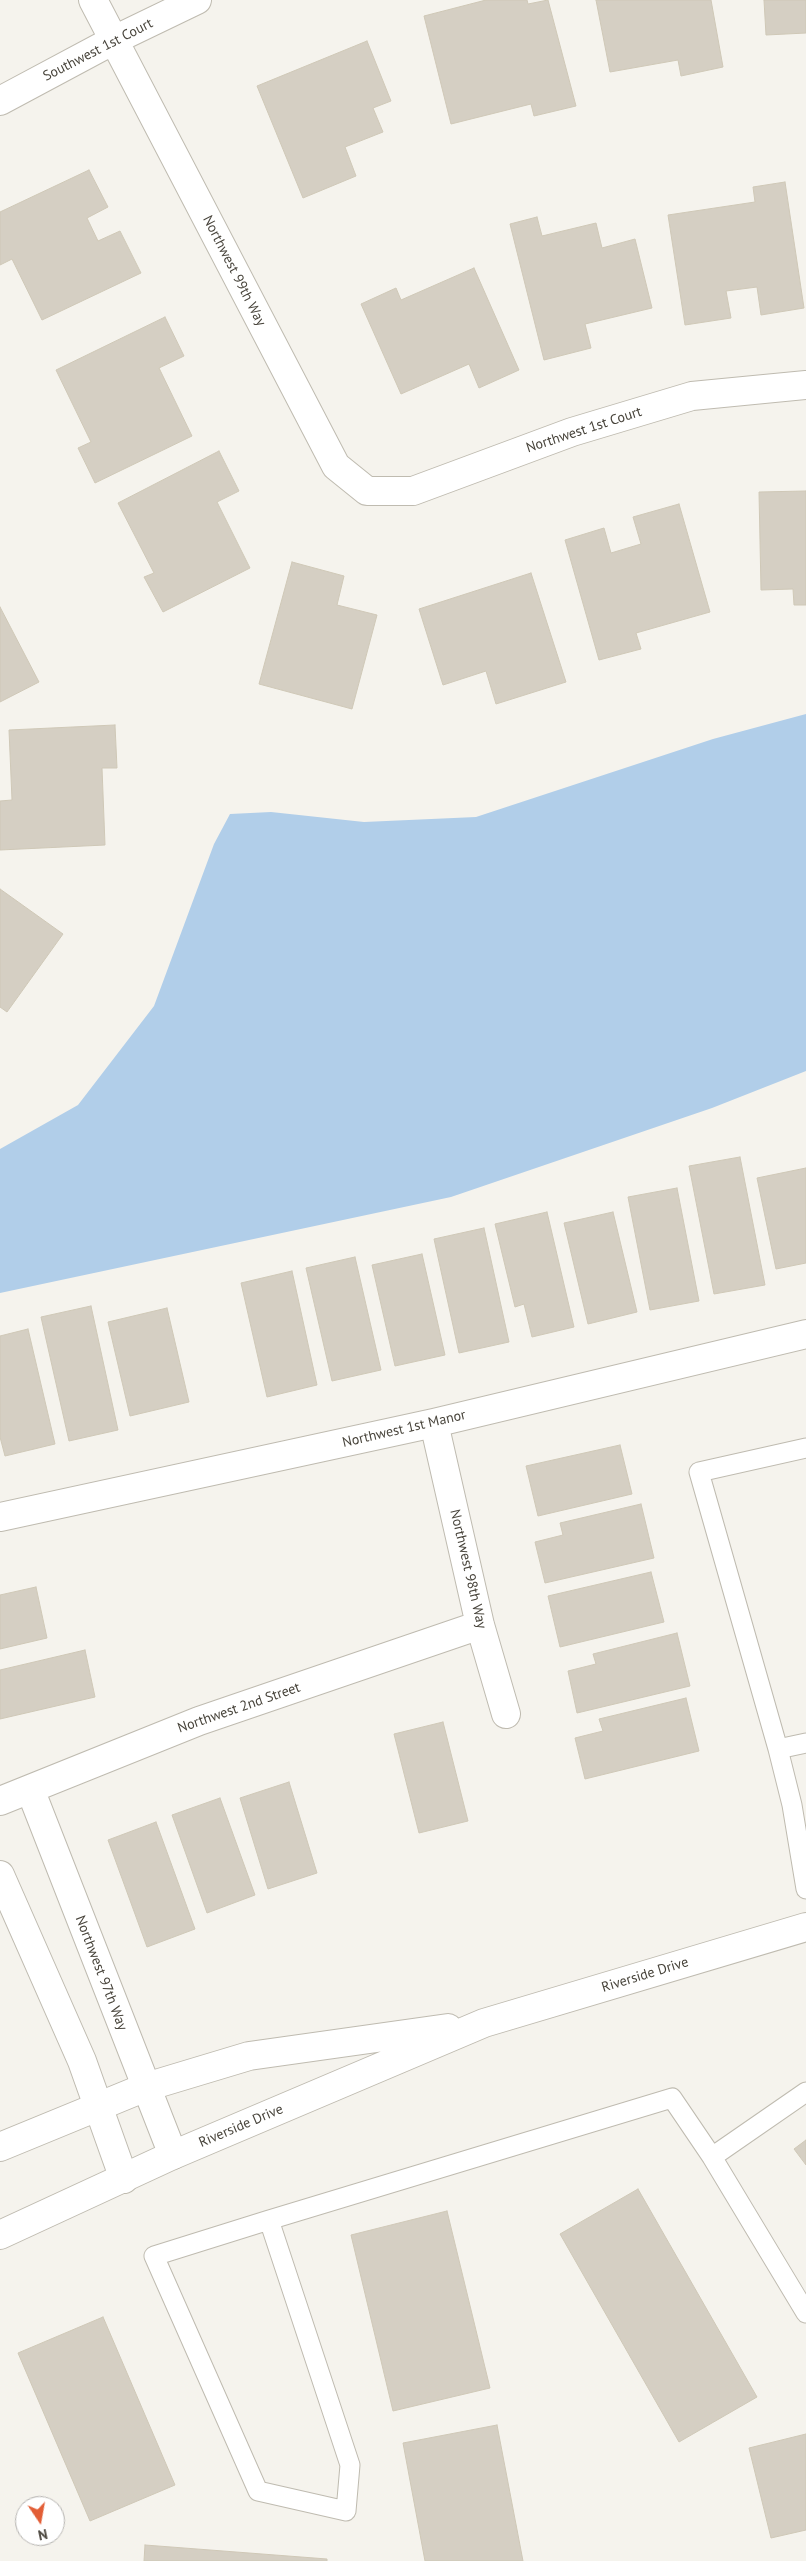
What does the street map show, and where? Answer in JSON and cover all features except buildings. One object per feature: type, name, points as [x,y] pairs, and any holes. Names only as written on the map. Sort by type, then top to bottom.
[{"type":"street","name":"Northwest 99th Way","points":[[93,0],[336,466],[367,491]]},
{"type":"street","name":"Southwest 1st Court","points":[[0,101],[114,40],[197,0]]},
{"type":"street","name":"Northwest 1st Court","points":[[367,491],[413,491],[572,432],[692,396],[806,386]]},
{"type":"street","name":"Northwest 1st Manor","points":[[0,1517],[434,1423],[806,1334]]},
{"type":"street","name":"Northwest 98th Way","points":[[434,1423],[480,1625],[506,1714]]},
{"type":"street","name":"Northwest 2nd Street","points":[[0,1801],[200,1721],[480,1625]]},
{"type":"street","name":"Northwest 97th Way","points":[[30,1789],[173,2155]]},
{"type":"street","points":[[0,1875],[82,2062],[124,2178]]},
{"type":"street","name":"Riverside Drive","points":[[0,2235],[173,2155],[484,2023],[806,1927]]},
{"type":"street","name":"Riverside Drive","points":[[0,2147],[146,2087],[249,2056],[484,2023]]},
{"type":"lane","points":[[806,1448],[699,1472],[778,1749],[792,1805],[806,1889]]},
{"type":"lane","points":[[778,1749],[806,1743]]},
{"type":"lane","points":[[712,2157],[806,2092]]},
{"type":"lane","points":[[269,2220],[350,2465],[346,2511],[258,2491],[154,2256],[269,2220],[672,2098],[712,2157],[806,2313]]},
{"type":"water","points":[[806,714],[806,1071],[712,1108],[451,1197],[0,1293],[0,1149],[78,1105],[154,1006],[214,844],[230,814],[271,812],[364,822],[476,817],[713,739]]}]
